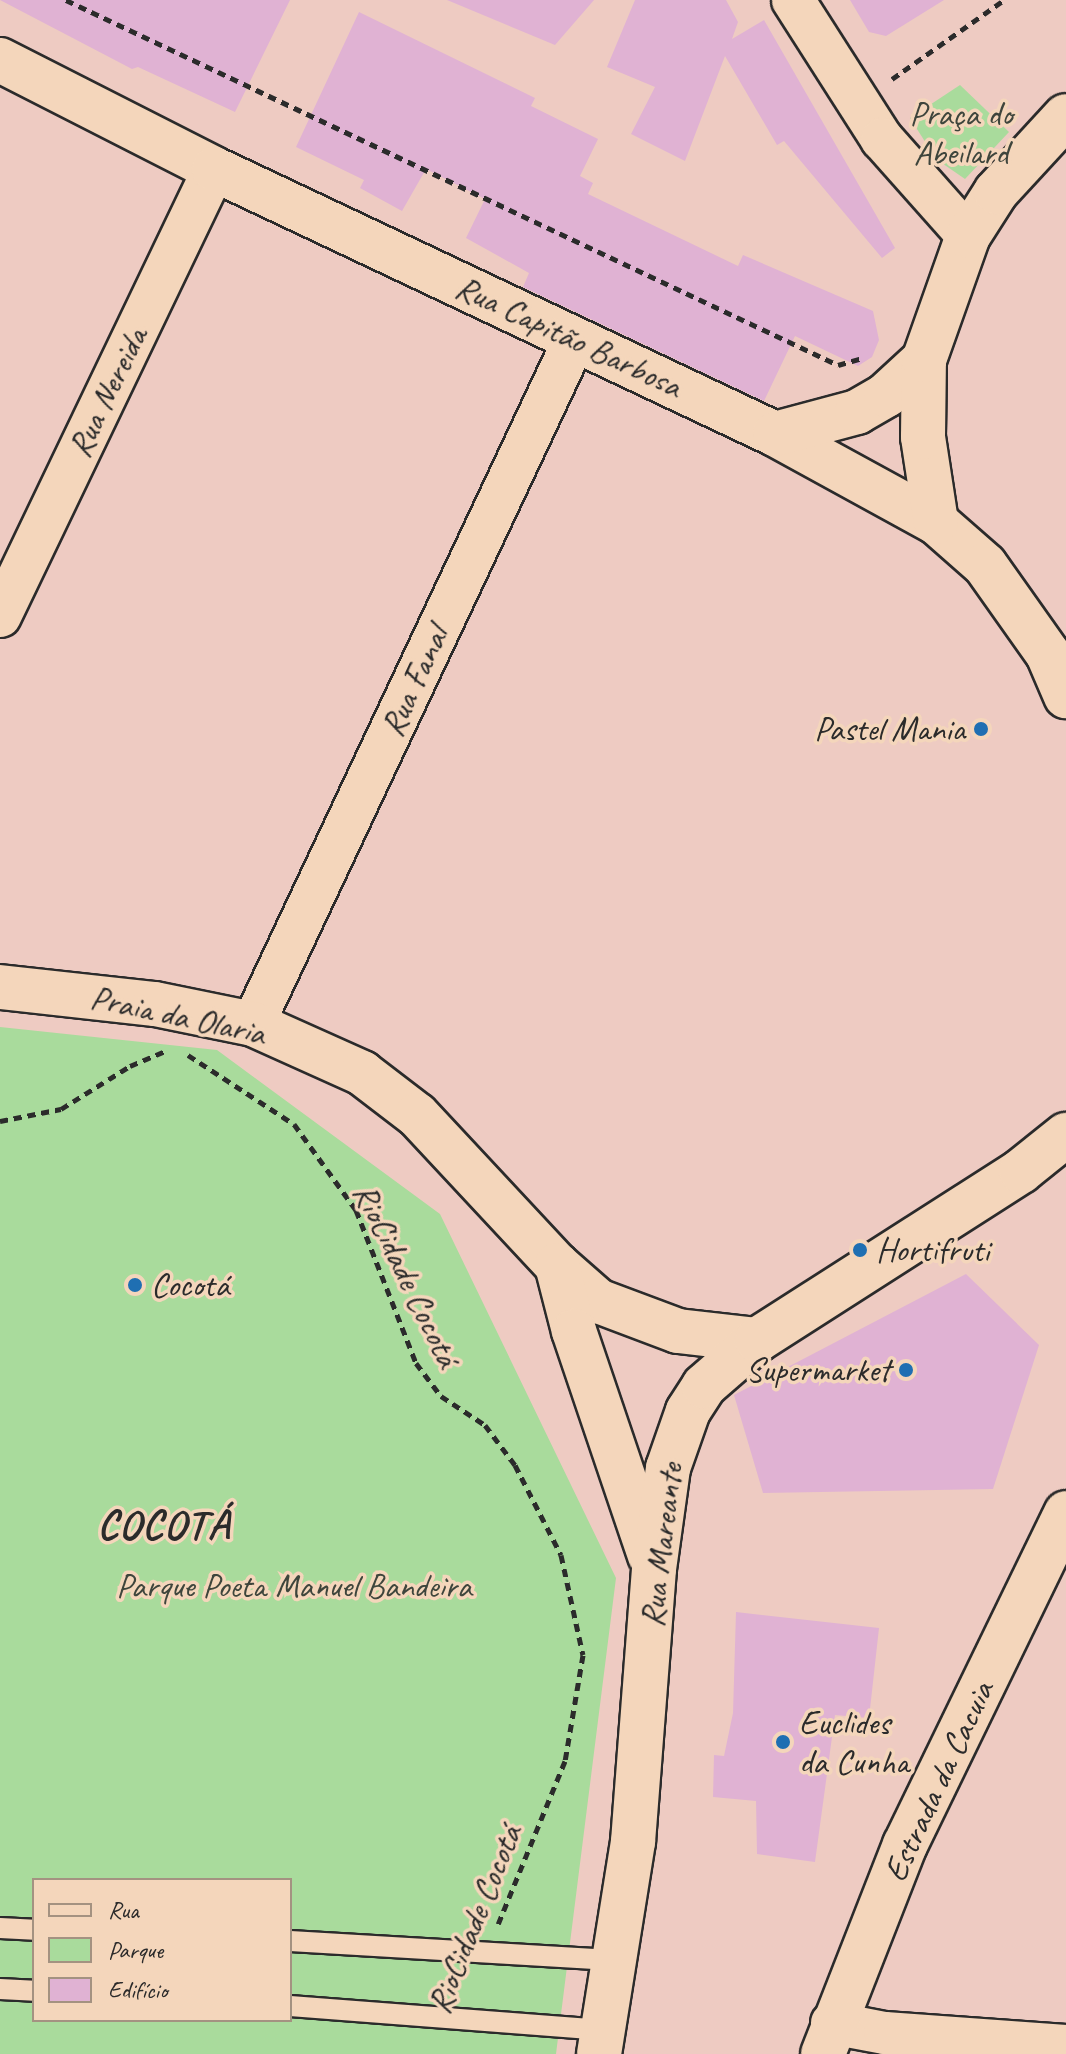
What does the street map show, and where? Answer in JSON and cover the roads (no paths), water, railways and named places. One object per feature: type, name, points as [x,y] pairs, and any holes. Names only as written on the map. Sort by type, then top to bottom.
[{"type":"main road","name":"Rua Capitão Barbosa","points":[[0,60],[214,169],[775,434],[936,522],[985,565],[1048,654],[1066,696]]},
{"type":"main road","points":[[936,522],[923,437],[924,360],[968,236],[996,192],[1058,139]]},
{"type":"main road","points":[[775,434],[857,412],[886,395],[924,360]]},
{"type":"main road","name":"Praia da Olaria","points":[[0,987],[155,1004],[253,1024],[362,1073],[417,1115],[557,1265],[598,1301],[633,1318],[678,1331],[757,1340]]},
{"type":"main road","name":"Rua Mareante","points":[[601,2042],[611,1960],[633,1842],[654,1569],[668,1468],[688,1411],[704,1386],[757,1340],[1021,1171],[1066,1135]]},
{"type":"main road","points":[[1021,1171],[1066,1173]]},
{"type":"main road","name":"Praia da Olaria","points":[[557,1265],[654,1569]]},
{"type":"main road","name":"Estrada da Cacuia","points":[[828,2039],[905,1845],[1066,1513]]},
{"type":"street","points":[[793,0],[882,139],[968,236]]},
{"type":"street","name":"Rua Nereida","points":[[0,616],[214,169]]},
{"type":"street","name":"Rua Fanal","points":[[253,1024],[575,339]]},
{"type":"street","points":[[828,2039],[885,2033],[1066,2046]]},
{"type":"lane","points":[[0,1928],[32,1930]]},
{"type":"lane","points":[[292,1941],[486,1949],[611,1960]]},
{"type":"lane","points":[[0,1989],[32,1991]]},
{"type":"lane","points":[[292,2006],[601,2042]]},
{"type":"place","name":"Pastel Mania","points":[[981,729]]},
{"type":"place","name":"Hortifruti","points":[[860,1250]]},
{"type":"place","name":"Cocotá","points":[[135,1285]]},
{"type":"place","name":"Supermarket","points":[[906,1370]]},
{"type":"place","name":"Euclides da Cunha","points":[[783,1742]]},
{"type":"district","name":"COCOTÁ","points":[[164,1525]]},
{"type":"park label","name":"Praça do Abeilard","points":[[961,132]]},
{"type":"park label","name":"Parque Poeta Manuel Bandeira","points":[[294,1586]]}]
